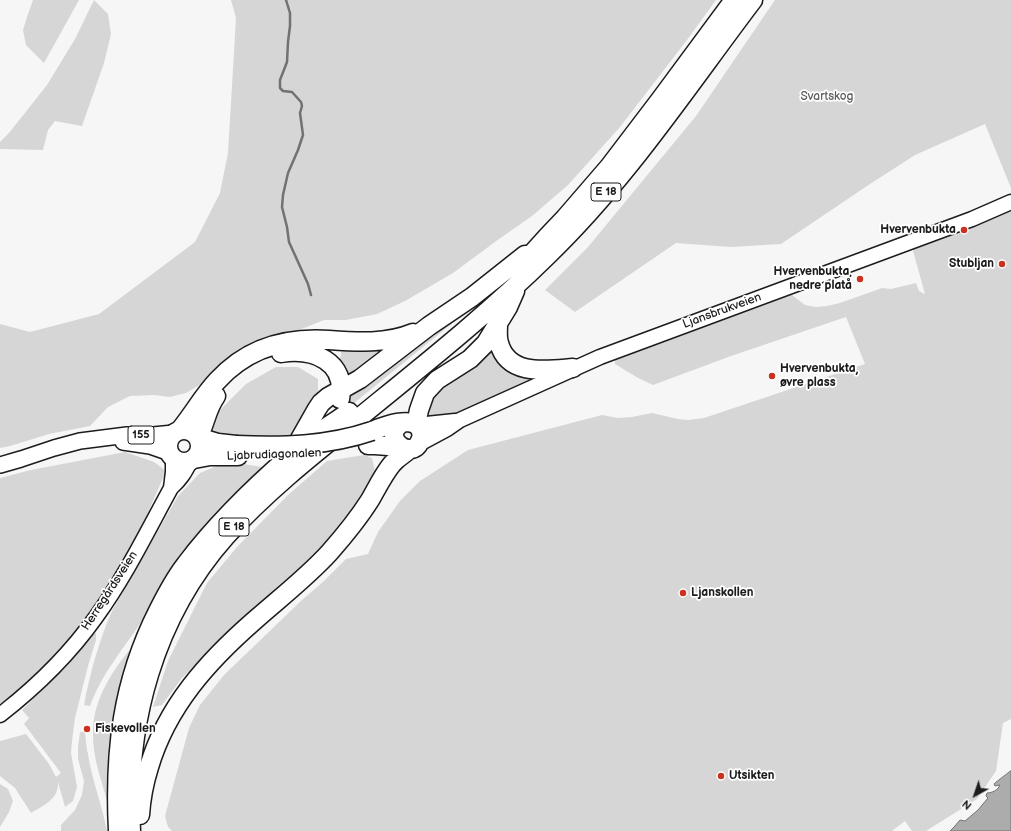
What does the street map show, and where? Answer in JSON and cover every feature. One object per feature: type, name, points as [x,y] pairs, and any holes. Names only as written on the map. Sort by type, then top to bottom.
[{"type":"highway","name":"E 18","points":[[118,831],[117,776],[123,714],[143,645],[168,592],[186,564],[233,510],[292,455],[344,415],[481,303],[509,278],[573,210],[621,152],[734,0]]},
{"type":"highway","name":"E 18","points":[[130,831],[130,788],[134,746],[144,690],[165,631],[182,599],[218,545],[236,525],[277,486],[463,332],[550,254],[620,176],[753,0]]},
{"type":"highway","name":"E 18","points":[[292,455],[300,438],[321,403],[328,396],[360,379],[429,326],[472,298],[546,238]]},
{"type":"highway","name":"E 18","points":[[412,424],[425,393],[437,380],[461,366],[486,343],[508,308],[519,283]]},
{"type":"highway","points":[[498,325],[498,338],[501,349],[504,355],[517,366],[525,369],[543,370],[574,368]]},
{"type":"highway","name":"E 18","points":[[171,455],[168,443],[171,436],[191,416],[216,382],[236,364],[262,349],[290,341],[301,340],[360,342],[383,341],[410,334],[429,326]]},
{"type":"highway","points":[[198,437],[208,410],[218,394],[241,371],[268,357],[280,353],[293,352],[302,352],[318,356],[330,364],[338,373],[342,389]]},
{"type":"highway","name":"E 18","points":[[323,430],[337,409],[342,389]]},
{"type":"highway","name":"E 18","points":[[412,424],[421,432],[422,436],[410,447],[396,442],[394,435],[397,428],[412,424]]},
{"type":"highway","name":"Ljabrudiagonalen","points":[[198,437],[237,451],[274,457],[299,456],[339,451],[370,438],[387,425],[412,424]]},
{"type":"highway","points":[[171,455],[176,460],[184,462],[193,460],[200,451],[200,442],[195,433],[185,429],[177,431]]},
{"type":"highway","name":"Ljabrudiagonalen","points":[[370,438],[375,445],[410,447]]},
{"type":"highway","points":[[137,831],[144,785],[151,759],[168,720],[185,694],[220,653],[255,620],[305,577],[330,552],[364,510],[392,464],[410,447]]},
{"type":"highway","name":"Ljabrudiagonalen","points":[[193,460],[237,451]]},
{"type":"main road","name":"Ljansbrukveien","points":[[410,447],[460,420],[610,353],[972,219],[1011,202]]},
{"type":"main road","name":"Ljansbrukveien","points":[[412,424],[460,420]]},
{"type":"main road","name":"155","points":[[0,465],[68,444],[95,438],[109,438],[127,435],[153,435],[177,431]]},
{"type":"main road","name":"155","points":[[109,438],[129,444],[150,446],[171,455]]},
{"type":"main road","name":"Herregårdsveien","points":[[171,455],[173,472],[171,488]]},
{"type":"main road","name":"Herregårdsveien","points":[[0,715],[19,700],[50,671],[93,621],[115,588],[171,488],[178,482],[193,460]]},
{"type":"green space","points":[[33,0],[79,0],[44,63],[26,45],[23,30]]},
{"type":"green space","points":[[94,0],[108,14],[111,34],[104,63],[82,126],[55,121],[48,130],[43,150],[0,149],[0,142],[9,133],[47,85],[75,39]]},
{"type":"green space","points":[[231,0],[716,0],[620,127],[568,185],[532,216],[453,273],[405,301],[377,314],[346,320],[324,320],[261,342],[217,369],[201,384],[186,393],[170,397],[154,395],[130,396],[108,407],[90,426],[49,434],[0,448],[0,324],[30,332],[99,314],[195,242],[220,193],[228,153],[236,18]]},
{"type":"green space","name":"Svartskog","points":[[775,0],[1011,0],[1011,188],[985,124],[915,155],[781,244],[731,247],[676,243],[575,312],[545,290],[588,247],[696,116]]},
{"type":"green space","points":[[1011,209],[1011,719],[1003,723],[996,771],[977,799],[926,831],[912,831],[905,821],[892,831],[172,831],[168,827],[165,816],[189,728],[200,705],[224,675],[346,559],[368,554],[378,532],[400,501],[420,481],[468,450],[602,415],[618,418],[652,413],[688,420],[704,418],[865,364],[846,317],[731,356],[653,385],[615,364],[615,358],[788,292],[805,305],[816,307],[840,303],[882,288],[891,289],[916,283],[919,291],[925,294],[913,251],[915,246],[965,231]]},
{"type":"green space","points":[[455,319],[455,321],[343,412],[346,391]]},
{"type":"green space","points":[[399,342],[346,384],[338,361],[341,356],[341,345]]},
{"type":"green space","points":[[488,347],[544,374],[464,414],[429,420],[424,413],[428,396]]},
{"type":"green space","points":[[276,367],[298,367],[318,379],[318,395],[296,435],[231,436],[212,431],[217,413],[246,384]]},
{"type":"green space","points":[[125,452],[154,462],[166,471],[143,524],[105,594],[75,638],[0,708],[0,478],[31,470]]},
{"type":"green space","points":[[364,455],[372,458],[376,476],[368,493],[335,534],[182,678],[162,705],[153,707],[168,661],[207,583],[237,547],[288,495],[327,461]]},
{"type":"green space","points":[[236,463],[263,467],[238,489],[208,521],[193,540],[177,563],[142,621],[106,673],[90,706],[84,705],[95,657],[112,611],[178,496],[200,473],[219,465]]},
{"type":"green space","points":[[96,633],[96,640],[75,718],[71,753],[77,787],[73,801],[65,807],[58,782],[56,793],[50,801],[31,813],[15,788],[0,776],[0,741],[26,734],[49,764],[56,777],[61,773],[24,724],[29,718],[22,710],[67,666]]},
{"type":"green space","points":[[136,643],[110,810],[94,752],[94,720],[106,684],[120,662]]},
{"type":"green space","points":[[80,732],[85,732],[94,783],[107,831],[61,831],[61,825],[75,810],[82,795],[84,781],[78,759]]},
{"type":"green space","points":[[0,784],[8,789],[13,801],[9,812],[0,827]]},
{"type":"shaded area","points":[[1011,771],[1011,831],[950,831],[960,820],[965,821],[978,810],[988,798],[986,796],[987,793],[995,791],[1000,785],[995,786],[994,784]]},
{"type":"waterway","points":[[286,0],[290,13],[290,26],[287,62],[280,80],[280,88],[283,91],[292,92],[301,102],[302,106],[300,113],[303,135],[288,173],[282,207],[289,242],[308,284],[311,295]]},
{"type":"place","name":"Hvervenbukta","points":[[964,230]]},
{"type":"place","name":"Stubljan","points":[[1002,264]]},
{"type":"place","name":"Hvervenbukta, nedre platå","points":[[860,279]]},
{"type":"place","name":"Hvervenbukta, øvre plass","points":[[772,376]]},
{"type":"place","name":"Ljanskollen","points":[[683,593]]},
{"type":"place","name":"Fiskevollen","points":[[87,729]]},
{"type":"place","name":"Utsikten","points":[[721,776]]}]
